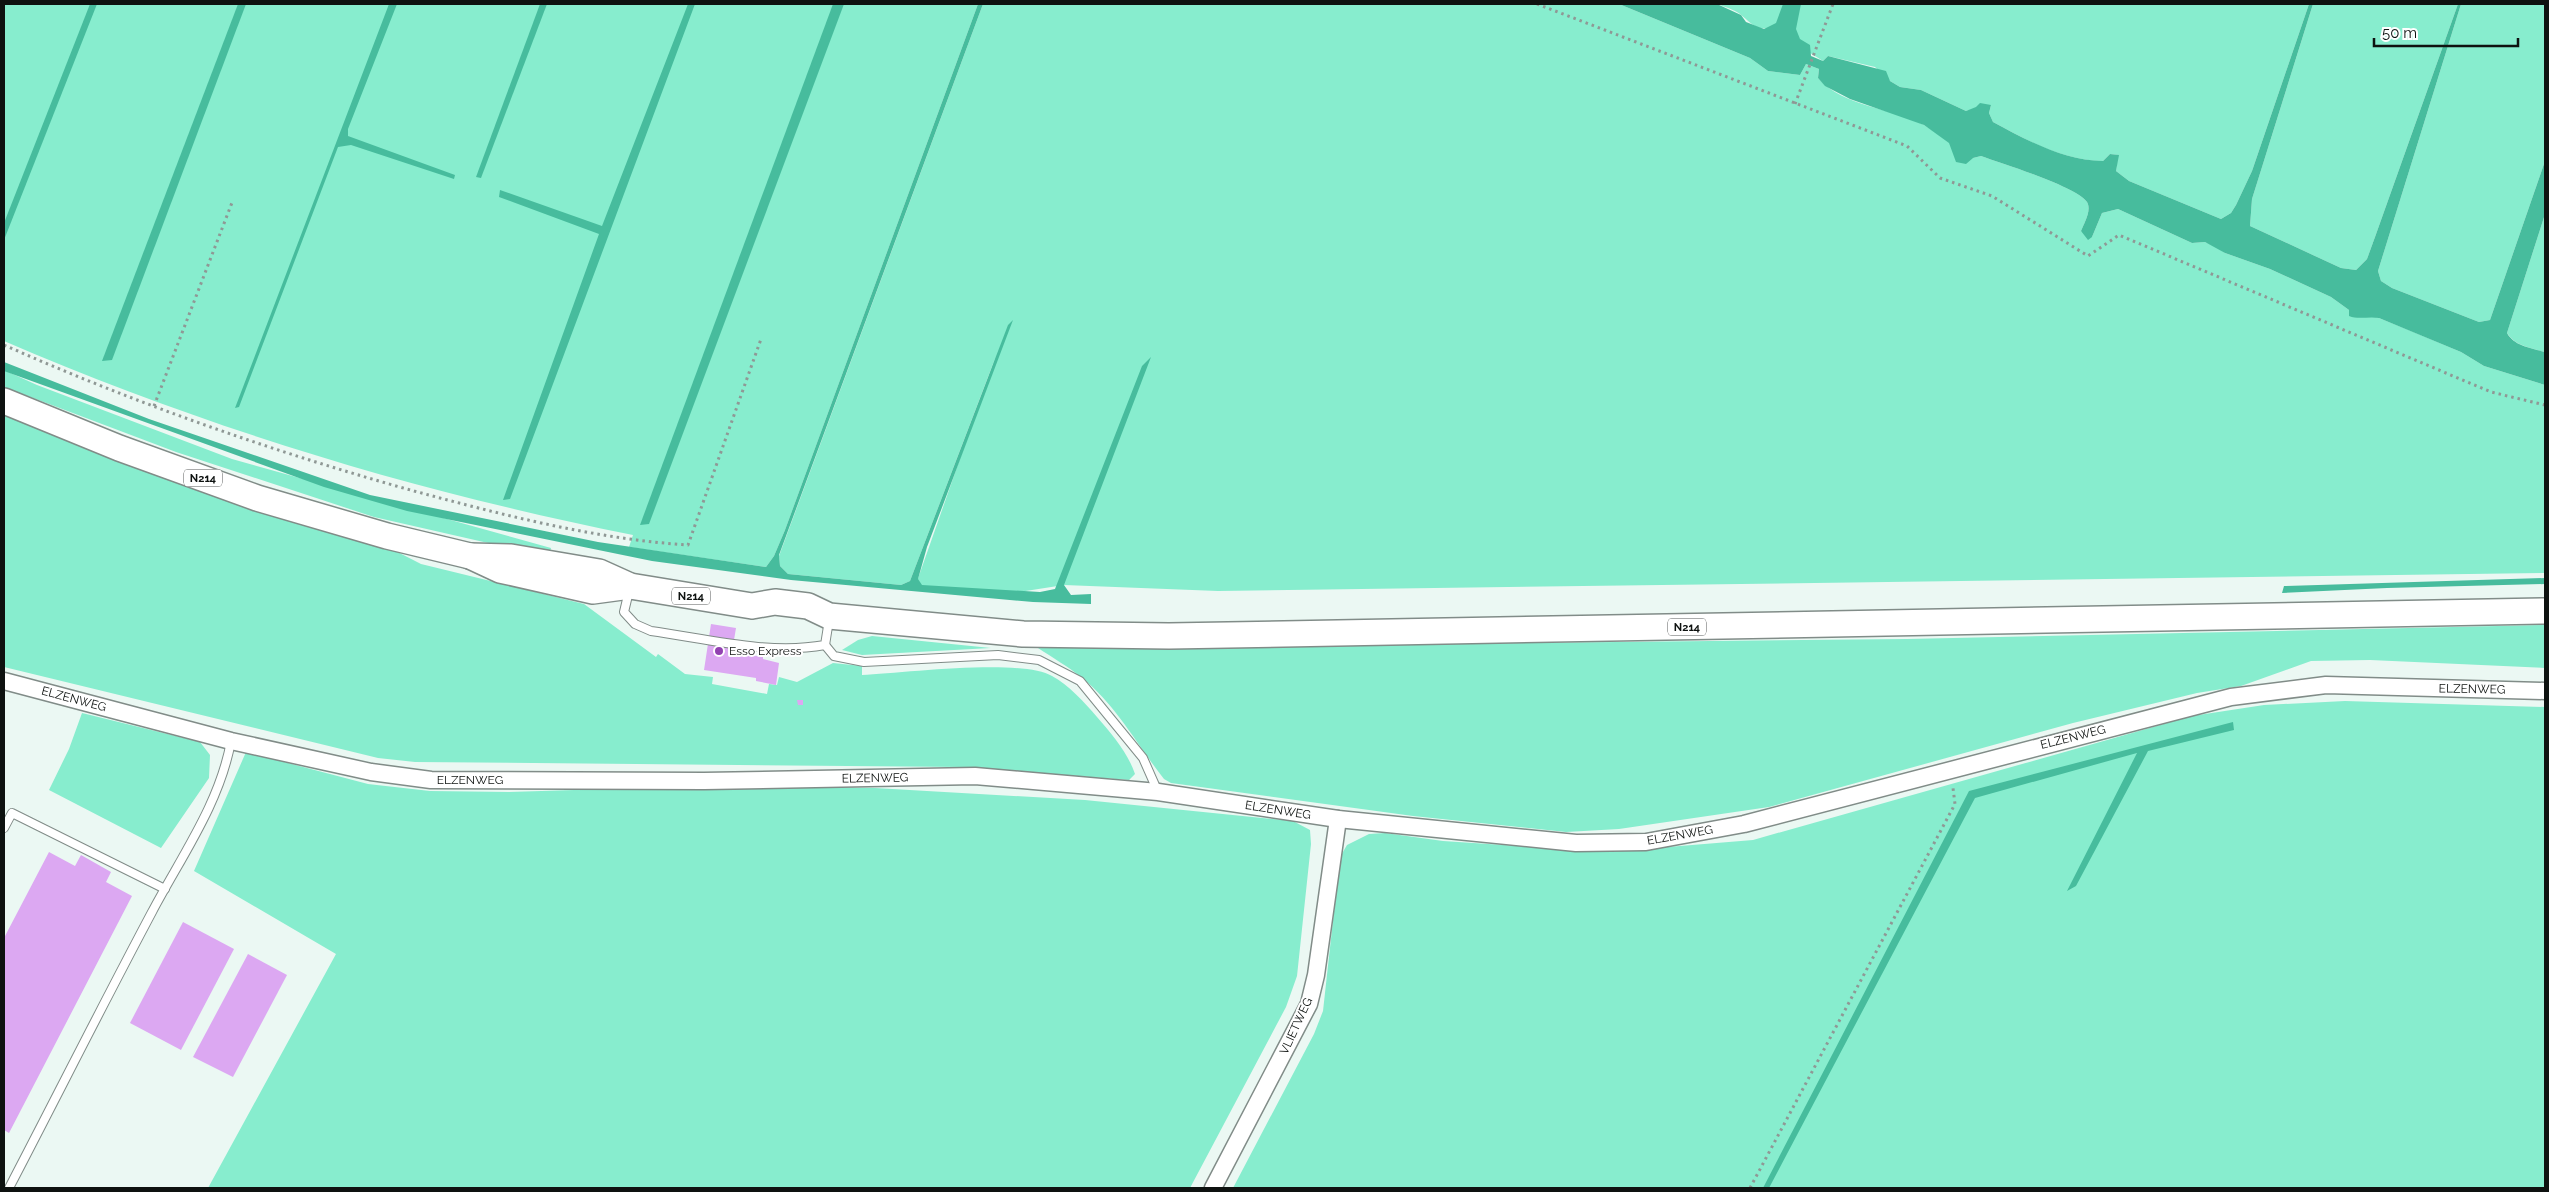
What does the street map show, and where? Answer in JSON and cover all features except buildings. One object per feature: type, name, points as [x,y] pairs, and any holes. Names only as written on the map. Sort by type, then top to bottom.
[{"type":"main road","name":"N214","points":[[4,401],[119,448],[258,498],[387,536],[470,556],[500,570],[593,591],[630,586],[752,606],[774,619],[809,622],[829,616],[1023,634],[1169,636],[2545,611]]},
{"type":"street","name":"ELZENWEG","points":[[4,681],[231,741],[371,772],[431,780],[704,781],[975,776],[1158,792],[1338,819],[1576,842],[1646,842],[1744,824],[1950,769],[2231,698],[2326,685],[2545,691]]},
{"type":"street","name":"VLIETWEG","points":[[1213,1188],[1309,1004],[1316,975],[1338,819]]},
{"type":"lane","points":[[630,586],[624,612],[635,624],[651,631],[755,646],[802,649],[825,645]]},
{"type":"lane","points":[[829,616],[825,645],[834,656],[864,662],[998,655],[1039,660],[1080,681],[1143,758],[1158,792]]},
{"type":"lane","points":[[9,1188],[165,889],[190,845],[226,769],[231,741]]},
{"type":"lane","points":[[4,828],[12,813],[165,889]]},
{"type":"path","points":[[1537,4],[1906,146],[1940,178],[1992,196],[2088,256],[2119,235],[2491,392],[2545,404]]},
{"type":"path","points":[[1795,104],[1833,4]]},
{"type":"path","points":[[154,406],[233,200]]},
{"type":"path","points":[[4,345],[92,384],[299,458],[495,513],[650,542],[688,545],[761,339]]},
{"type":"path","points":[[1750,1188],[1955,804],[1950,769]]},
{"type":"shaded area","points":[[4,4],[978,4],[785,530],[774,556],[766,567],[629,547],[633,535],[552,518],[392,478],[235,429],[157,402],[80,373],[4,341]]},
{"type":"shaded area","points":[[90,4],[97,4],[4,240],[4,223]]},
{"type":"shaded area","points":[[238,4],[246,4],[112,360],[102,361]]},
{"type":"shaded area","points":[[389,4],[397,4],[348,129],[348,136],[455,175],[454,179],[351,145],[338,147],[239,407],[235,408]]},
{"type":"shaded area","points":[[540,4],[547,4],[481,178],[476,177]]},
{"type":"shaded area","points":[[688,4],[695,4],[510,499],[503,500],[599,234],[499,197],[500,190],[602,226]]},
{"type":"shaded area","points":[[833,4],[844,4],[649,524],[640,525]]},
{"type":"shaded area","points":[[978,4],[983,4],[779,555],[780,566],[788,574],[901,585],[910,581],[1008,325],[1013,320],[927,547],[918,579],[922,585],[1040,592],[1055,589],[1142,366],[1151,357],[1064,585],[1071,595],[1091,594],[1091,604],[1033,602],[791,580],[652,561],[407,511],[324,487],[4,371],[4,362],[149,419],[370,495],[598,542],[766,567],[774,556],[785,530]]},
{"type":"shaded area","points":[[983,4],[1619,4],[1750,58],[1768,71],[1800,75],[1806,64],[1819,69],[1818,78],[1829,88],[1841,95],[1924,125],[1973,158],[1981,156],[2021,170],[2068,189],[2080,196],[2087,202],[2089,209],[2081,231],[2092,237],[2102,213],[2118,209],[2192,243],[2205,242],[2225,253],[2270,269],[2331,297],[2349,310],[2379,318],[2411,331],[2461,352],[2484,366],[2545,385],[2545,573],[1218,591],[1064,585],[1007,594],[915,587],[996,356],[910,581],[901,585],[788,574],[780,566],[779,556]]},
{"type":"shaded area","points":[[1619,4],[1717,4],[1741,15],[1746,22],[1764,29],[1776,23],[1783,4],[1801,4],[1796,29],[1800,39],[1810,45],[1811,56],[1823,61],[1828,56],[1886,71],[1890,81],[1900,87],[1921,90],[1966,111],[1980,103],[1991,105],[1989,113],[1993,122],[2032,142],[2060,153],[2089,160],[2103,161],[2110,154],[2119,155],[2116,171],[2129,181],[2221,219],[2231,213],[2252,171],[2309,4],[2313,4],[2252,199],[2250,226],[2341,268],[2356,270],[2367,259],[2458,4],[2461,4],[2378,271],[2381,281],[2392,288],[2479,322],[2490,320],[2545,161],[2545,214],[2507,333],[2518,344],[2545,352],[2545,385],[2484,366],[2461,352],[2379,318],[2356,318],[2349,316],[2349,310],[2331,297],[2270,269],[2225,253],[2205,242],[2192,243],[2118,209],[2102,213],[2092,237],[2088,240],[2081,231],[2089,209],[2087,202],[2068,189],[2038,176],[1981,156],[1973,158],[1966,164],[1956,162],[1949,143],[1924,125],[1850,99],[1825,86],[1818,78],[1819,69],[1806,64],[1800,75],[1768,71],[1750,58]]},
{"type":"shaded area","points":[[1717,4],[2309,4],[2252,171],[2231,213],[2221,219],[2129,181],[2116,171],[2118,155],[2110,154],[2103,161],[2088,160],[2046,148],[1993,122],[1989,113],[1991,105],[1966,111],[1921,90],[1900,87],[1890,81],[1875,67],[1828,56],[1823,61],[1770,28],[1756,27],[1737,12]]},
{"type":"shaded area","points":[[2313,4],[2458,4],[2367,259],[2356,270],[2341,268],[2250,226],[2252,199]]},
{"type":"shaded area","points":[[2461,4],[2545,4],[2545,161],[2490,320],[2479,322],[2392,288],[2381,281],[2378,271]]},
{"type":"shaded area","points":[[2545,214],[2545,352],[2519,344],[2507,333]]},
{"type":"shaded area","points":[[4,370],[37,385],[232,459],[551,548],[549,557],[374,517],[176,452],[4,387]]},
{"type":"shaded area","points":[[4,413],[376,541],[421,564],[584,604],[656,657],[658,654],[685,674],[713,677],[712,684],[767,694],[769,684],[777,685],[779,677],[797,682],[833,663],[862,666],[862,675],[990,667],[1037,671],[1052,676],[1071,689],[1082,700],[1119,744],[1135,774],[1129,780],[963,767],[415,762],[378,758],[4,667]]},
{"type":"shaded area","points":[[2545,578],[2545,584],[2282,593],[2284,586]]},
{"type":"shaded area","points":[[2545,625],[2545,668],[2370,660],[2311,661],[2241,686],[2197,693],[2073,723],[1769,807],[1619,829],[1566,832],[1413,816],[1171,783],[1164,779],[1106,701],[1072,670],[1038,648],[1907,639]]},
{"type":"shaded area","points":[[872,636],[991,648],[862,655],[842,650],[858,640]]},
{"type":"shaded area","points":[[2345,701],[2545,707],[2545,1188],[1233,1188],[1314,1034],[1323,1011],[1340,857],[1347,845],[1369,834],[1385,833],[1443,841],[1607,852],[1753,840],[2192,716],[2264,705]]},
{"type":"shaded area","points":[[82,713],[200,742],[210,755],[209,778],[161,848],[49,790],[69,749]]},
{"type":"shaded area","points":[[2233,722],[2234,730],[2148,751],[2076,886],[2067,891],[2137,753],[1975,798],[1769,1188],[1763,1188],[1969,791]]},
{"type":"shaded area","points":[[246,752],[368,784],[430,791],[509,792],[704,786],[875,788],[1085,800],[1293,821],[1310,830],[1311,844],[1297,976],[1286,1007],[1190,1188],[208,1188],[336,954],[194,871]]},
{"type":"place","name":"Esso Express","points":[[719,651]]}]
